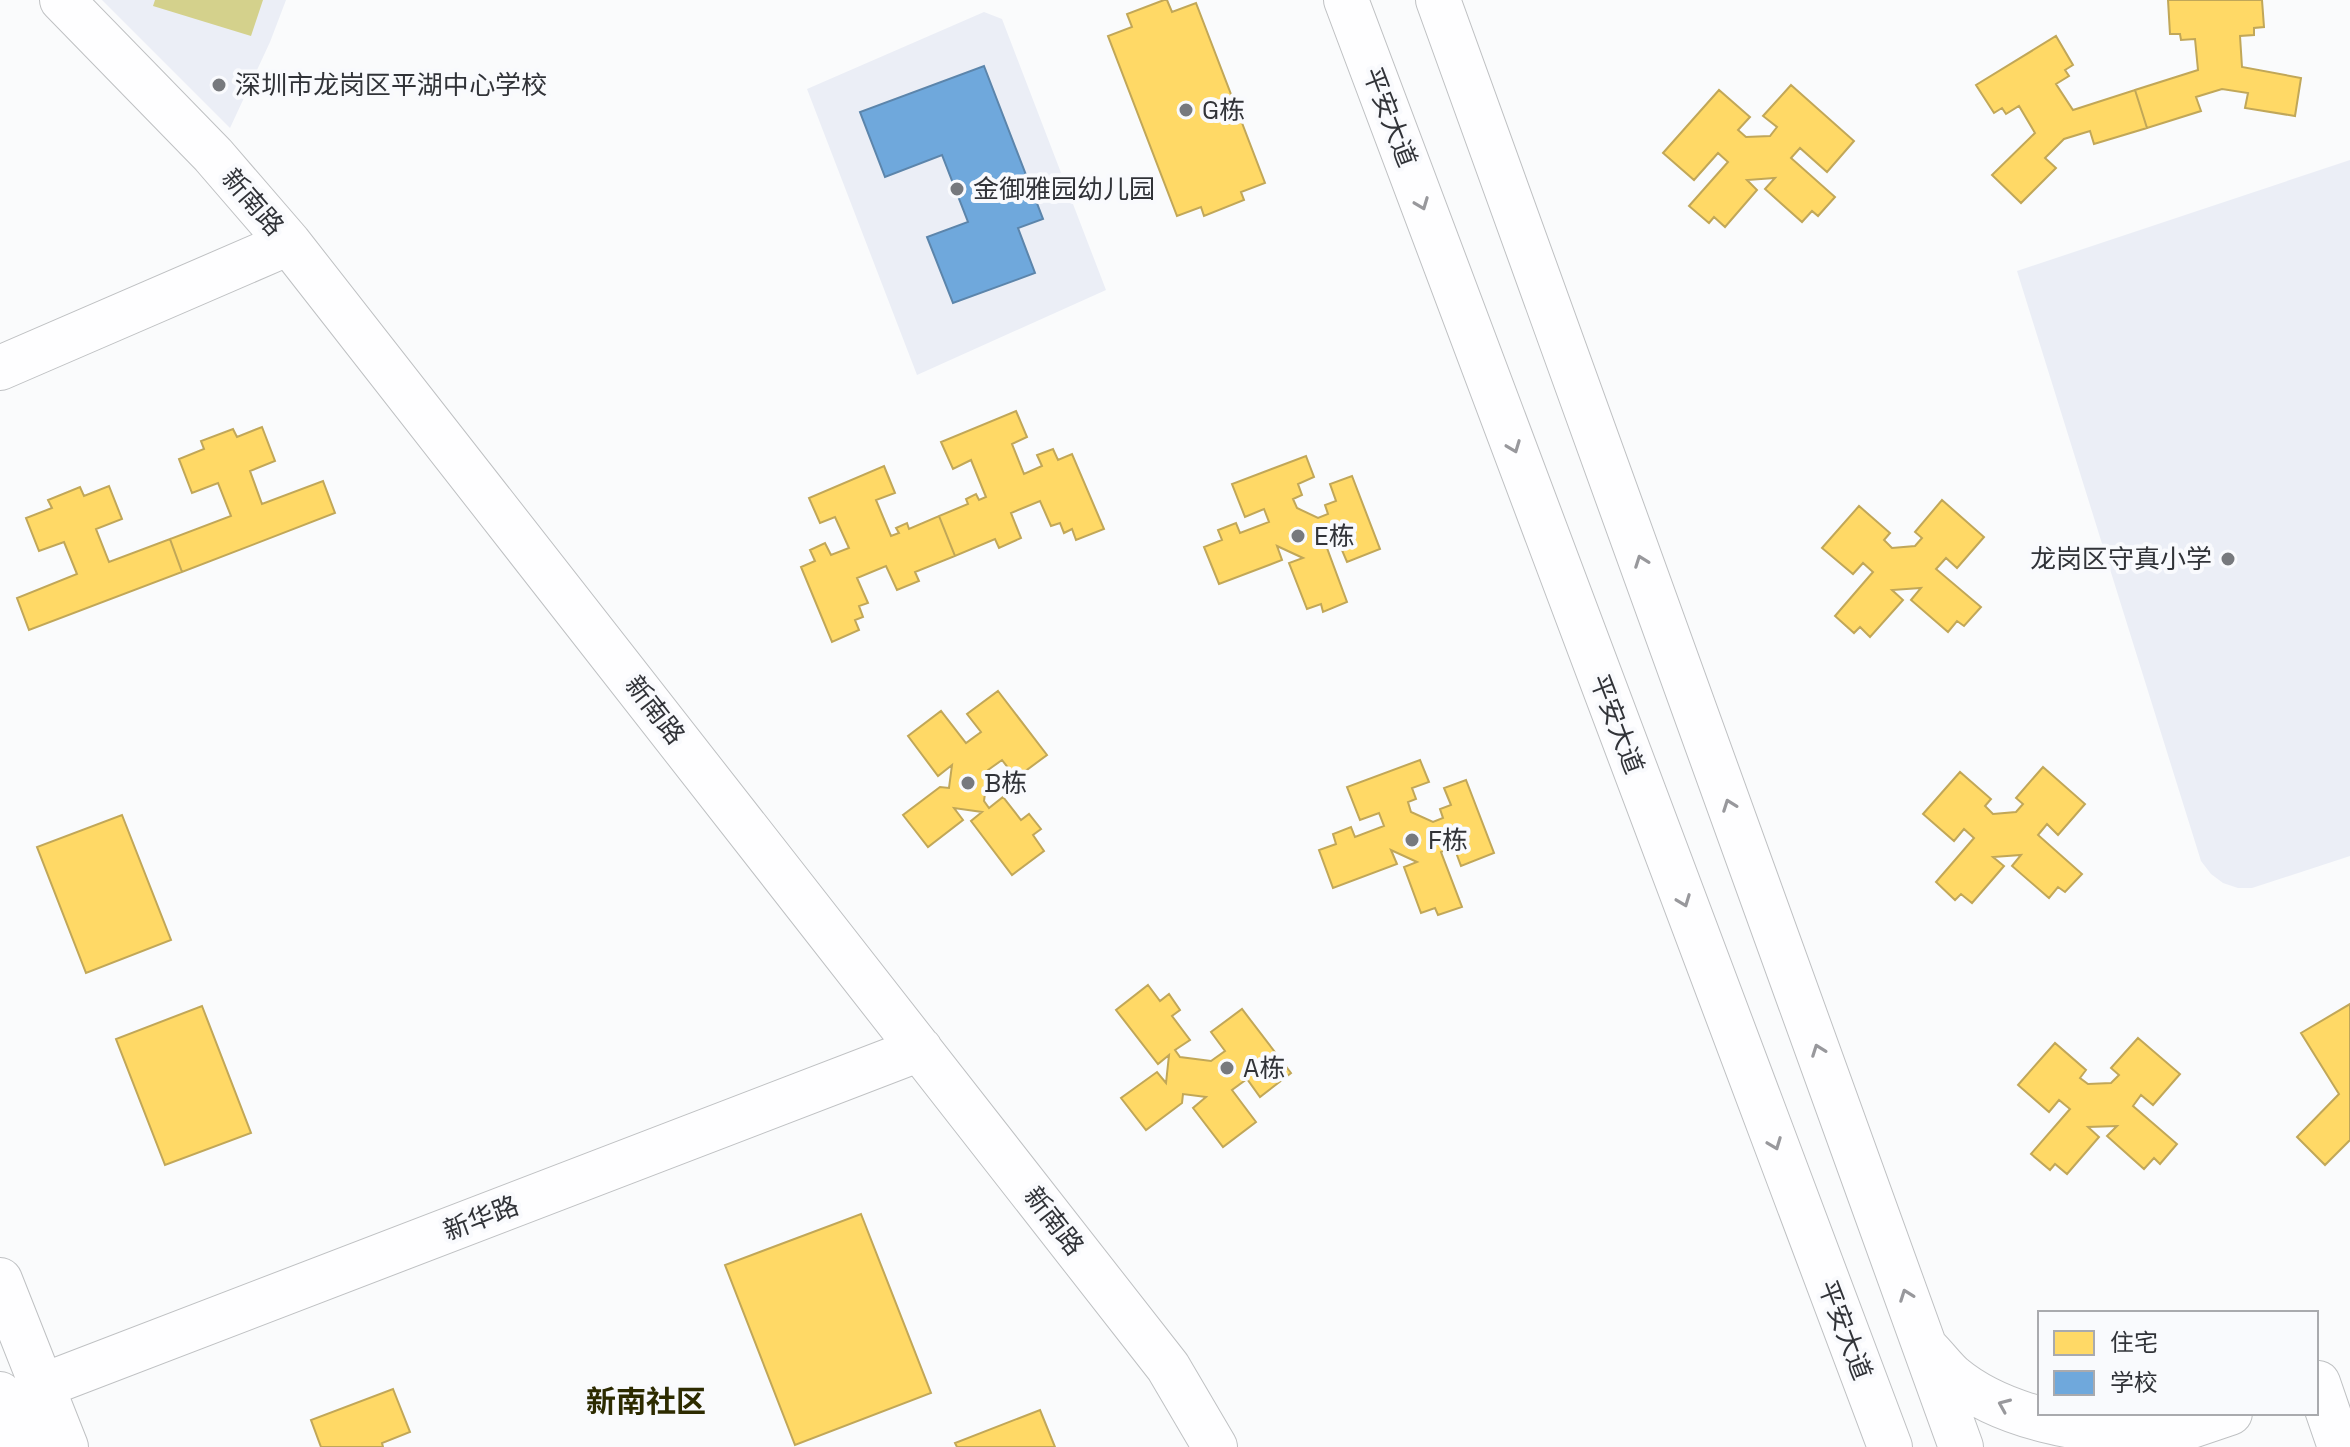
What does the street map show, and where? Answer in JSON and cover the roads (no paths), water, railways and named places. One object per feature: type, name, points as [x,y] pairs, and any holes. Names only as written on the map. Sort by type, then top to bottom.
[{"type":"street","name":"新南路","points":[[62,0],[213,155],[289,243],[1168,1367],[1215,1447]]},
{"type":"street","name":"平安大道","points":[[1346,0],[1890,1447]]},
{"type":"street","points":[[1438,0],[1961,1447]]},
{"type":"street","points":[[0,368],[289,243]]},
{"type":"street","name":"新华路","points":[[42,1386],[920,1049]]},
{"type":"street","points":[[0,1280],[66,1447]]},
{"type":"street","points":[[1924,1346],[1954,1377],[1987,1397],[2037,1418],[2100,1433],[2145,1442],[2224,1415]]},
{"type":"street","points":[[2328,1380],[2340,1447]]},
{"type":"street","points":[[1862,1447],[1866,1385]]},
{"type":"street","points":[[0,1394],[21,1447]]},
{"type":"place","name":"深圳市龙岗区平湖中心学校","points":[[219,85]]},
{"type":"place","name":"G栋","points":[[1186,110]]},
{"type":"place","name":"金御雅园幼儿园","points":[[957,189]]},
{"type":"place","name":"E栋","points":[[1298,536]]},
{"type":"place","name":"龙岗区守真小学","points":[[2228,559]]},
{"type":"place","name":"B栋","points":[[968,783]]},
{"type":"place","name":"F栋","points":[[1412,840]]},
{"type":"place","name":"A栋","points":[[1227,1068]]},
{"type":"district","name":"新南社区","points":[[646,1401]]}]
